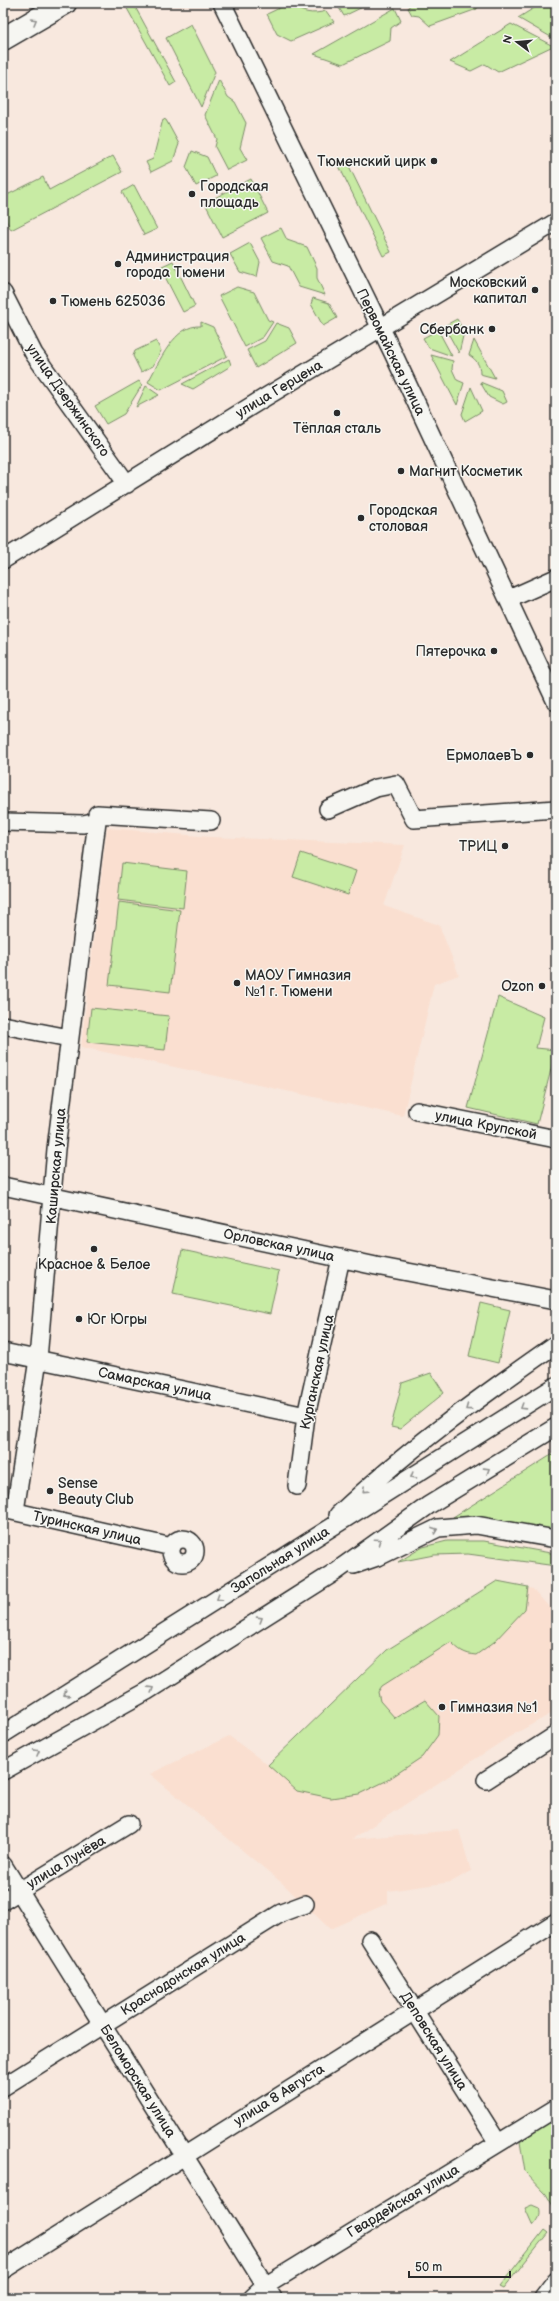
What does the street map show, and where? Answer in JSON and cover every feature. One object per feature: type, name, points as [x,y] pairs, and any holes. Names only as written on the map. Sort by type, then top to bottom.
[{"type":"main road","points":[[3,39],[65,3]]},
{"type":"street","name":"Первомайская улица","points":[[222,3],[381,327],[556,702]]},
{"type":"street","name":"улица Герцена","points":[[3,560],[381,327],[556,222]]},
{"type":"street","name":"улица Дзержинского","points":[[3,293],[34,354],[127,484]]},
{"type":"street","points":[[509,599],[556,578]]},
{"type":"street","points":[[328,810],[376,788],[396,784],[414,819],[556,809]]},
{"type":"street","points":[[3,822],[83,824],[97,821],[97,814],[211,820]]},
{"type":"street","name":"Каширская улица","points":[[9,1510],[38,1359],[56,1149],[97,821]]},
{"type":"street","points":[[3,1025],[69,1038]]},
{"type":"street","name":"улица Крупской","points":[[417,1111],[556,1139]]},
{"type":"street","name":"Орловская улица","points":[[3,1186],[341,1258],[556,1300]]},
{"type":"street","name":"Курганская улица","points":[[297,1486],[306,1416],[341,1258]]},
{"type":"street","points":[[311,1540],[366,1488],[438,1429],[556,1344]]},
{"type":"street","name":"Самарская улица","points":[[3,1352],[306,1416]]},
{"type":"street","name":"Запольная улица","points":[[3,1734],[556,1386]]},
{"type":"street","points":[[3,1771],[147,1691],[335,1572],[428,1506],[556,1427]]},
{"type":"street","name":"Туринская улица","points":[[9,1510],[172,1547]]},
{"type":"street","points":[[335,1572],[380,1556],[438,1528],[476,1525],[556,1539]]},
{"type":"street","points":[[486,1780],[556,1735]]},
{"type":"street","name":"улица Лунёва","points":[[3,1901],[129,1824]]},
{"type":"street","name":"Беломорская улица","points":[[3,1865],[269,2292]]},
{"type":"street","name":"Краснодонская улица","points":[[3,2087],[281,1913],[305,1904]]},
{"type":"street","name":"улица 8 Августа","points":[[3,2270],[414,2009],[556,1922]]},
{"type":"street","name":"Деповская улица","points":[[370,1940],[498,2143]]},
{"type":"street","name":"Гвардейская улица","points":[[252,2298],[269,2292],[498,2143],[556,2108]]},
{"type":"street","points":[[542,2298],[556,2280]]},
{"type":"shaded area","points":[[107,828],[211,837],[405,845],[384,906],[439,925],[459,975],[434,984],[403,1116],[81,1047]]},
{"type":"shaded area","name":"Гимназия №1","points":[[497,1581],[533,1589],[556,1615],[556,1711],[509,1737],[352,1839],[459,1830],[471,1871],[451,1882],[388,1891],[388,1903],[330,1929],[282,1883],[150,1774],[229,1736],[268,1765],[387,1650]]},
{"type":"green space","points":[[124,3],[133,3],[176,82],[170,86]]},
{"type":"green space","points":[[290,3],[302,11],[316,13],[326,11],[334,22],[291,41],[277,34],[267,14]]},
{"type":"green space","points":[[336,3],[371,3],[344,16]]},
{"type":"green space","points":[[411,3],[477,3],[477,9],[430,26],[419,16],[412,15],[408,8]]},
{"type":"green space","points":[[542,3],[556,3],[556,40],[518,18]]},
{"type":"green space","points":[[395,8],[401,21],[391,28],[390,41],[343,64],[314,54]]},
{"type":"green space","points":[[191,24],[215,72],[201,107],[166,38]]},
{"type":"green space","points":[[511,24],[553,46],[498,72],[485,64],[471,71],[450,62]]},
{"type":"green space","points":[[219,80],[228,97],[235,102],[246,123],[240,148],[247,160],[227,170],[215,147],[217,139],[205,115]]},
{"type":"green space","points":[[163,119],[166,120],[179,144],[173,161],[151,172],[146,162],[153,159]]},
{"type":"green space","points":[[192,151],[207,157],[216,176],[196,186],[186,167]]},
{"type":"green space","points":[[113,156],[122,172],[11,230],[3,214],[3,197],[43,177],[49,190]]},
{"type":"green space","points":[[347,162],[391,252],[383,256],[339,166]]},
{"type":"green space","points":[[251,179],[268,213],[222,237],[205,203]]},
{"type":"green space","points":[[134,185],[157,229],[144,235],[122,192]]},
{"type":"green space","points":[[281,228],[287,240],[307,247],[317,268],[317,278],[325,295],[299,287],[288,266],[273,261],[261,238]]},
{"type":"green space","points":[[250,243],[260,262],[257,277],[240,272],[230,254]]},
{"type":"green space","points":[[173,261],[195,306],[183,312],[160,267]]},
{"type":"green space","points":[[237,287],[254,292],[268,320],[273,322],[263,337],[245,347],[219,296]]},
{"type":"green space","points":[[313,298],[329,303],[337,318],[323,326],[311,304]]},
{"type":"green space","points":[[457,319],[464,332],[459,353],[444,326]]},
{"type":"green space","points":[[201,322],[213,327],[227,356],[161,390],[148,382],[162,355],[175,338],[183,331],[191,327],[201,326]]},
{"type":"green space","points":[[276,323],[289,328],[297,343],[256,368],[247,350],[265,341]]},
{"type":"green space","points":[[438,330],[452,356],[429,348],[423,338]]},
{"type":"green space","points":[[474,340],[495,378],[480,374],[478,363],[469,355]]},
{"type":"green space","points":[[156,341],[161,351],[153,366],[141,372],[133,356],[135,351]]},
{"type":"green space","points":[[431,355],[453,361],[452,369],[457,380],[464,383],[457,405]]},
{"type":"green space","points":[[229,359],[231,365],[229,367],[193,389],[182,384]]},
{"type":"green space","points":[[139,381],[142,385],[124,414],[106,424],[95,406]]},
{"type":"green space","points":[[480,382],[502,391],[507,402],[503,404],[489,397]]},
{"type":"green space","points":[[146,386],[159,395],[136,407]]},
{"type":"green space","points":[[471,387],[482,411],[465,421],[462,414]]},
{"type":"green space","points":[[301,853],[356,871],[348,895],[293,877]]},
{"type":"green space","points":[[122,863],[187,871],[183,908],[118,900]]},
{"type":"green space","points":[[119,902],[180,910],[170,992],[109,985]]},
{"type":"green space","points":[[498,997],[544,1017],[536,1048],[556,1050],[537,1124],[468,1108]]},
{"type":"green space","points":[[91,1008],[169,1016],[165,1050],[87,1042]]},
{"type":"green space","points":[[182,1250],[279,1271],[270,1314],[173,1294]]},
{"type":"green space","points":[[481,1303],[510,1310],[498,1363],[469,1356]]},
{"type":"green space","points":[[431,1373],[444,1393],[400,1429],[391,1427],[402,1383]]},
{"type":"green space","points":[[556,1452],[556,1531],[497,1520],[453,1517]]},
{"type":"green space","points":[[447,1541],[484,1541],[556,1554],[556,1566],[468,1554],[434,1555],[398,1562],[423,1547]]},
{"type":"green space","points":[[497,1581],[528,1587],[525,1609],[494,1642],[476,1655],[468,1654],[462,1651],[451,1642],[382,1686],[378,1692],[380,1701],[395,1718],[425,1700],[439,1716],[438,1735],[422,1757],[386,1781],[359,1794],[331,1798],[297,1791],[268,1765],[387,1650]]},
{"type":"green space","points":[[556,2116],[556,2211],[546,2194],[525,2172],[520,2142]]},
{"type":"green space","points":[[532,2205],[539,2208],[540,2213],[538,2220],[533,2226],[525,2208]]},
{"type":"green space","points":[[544,2230],[548,2233],[503,2289],[499,2287]]},
{"type":"place","name":"Тюменский цирк","points":[[434,161]]},
{"type":"place","name":"Городская площадь","points":[[192,194]]},
{"type":"place","name":"Администрация города Тюмени","points":[[118,264]]},
{"type":"place","name":"Московский капитал","points":[[535,290]]},
{"type":"place","name":"Тюмень 625036","points":[[53,301]]},
{"type":"place","name":"Сбербанк","points":[[492,329]]},
{"type":"place","name":"Тёплая сталь","points":[[337,413]]},
{"type":"place","name":"Магнит Косметик","points":[[401,471]]},
{"type":"place","name":"Городская столовая","points":[[361,518]]},
{"type":"place","name":"Пятерочка","points":[[494,651]]},
{"type":"place","name":"ЕрмолаевЪ","points":[[530,755]]},
{"type":"place","name":"ТРИЦ","points":[[505,846]]},
{"type":"place","name":"МАОУ Гимназия №1 г. Тюмени","points":[[237,983]]},
{"type":"place","name":"Ozon","points":[[542,986]]},
{"type":"place","name":"Красное & Белое","points":[[94,1249]]},
{"type":"place","name":"Юг Югры","points":[[79,1319]]},
{"type":"place","name":"Sense Beauty Club","points":[[50,1491]]},
{"type":"place","name":"Гимназия №1","points":[[442,1707]]}]
